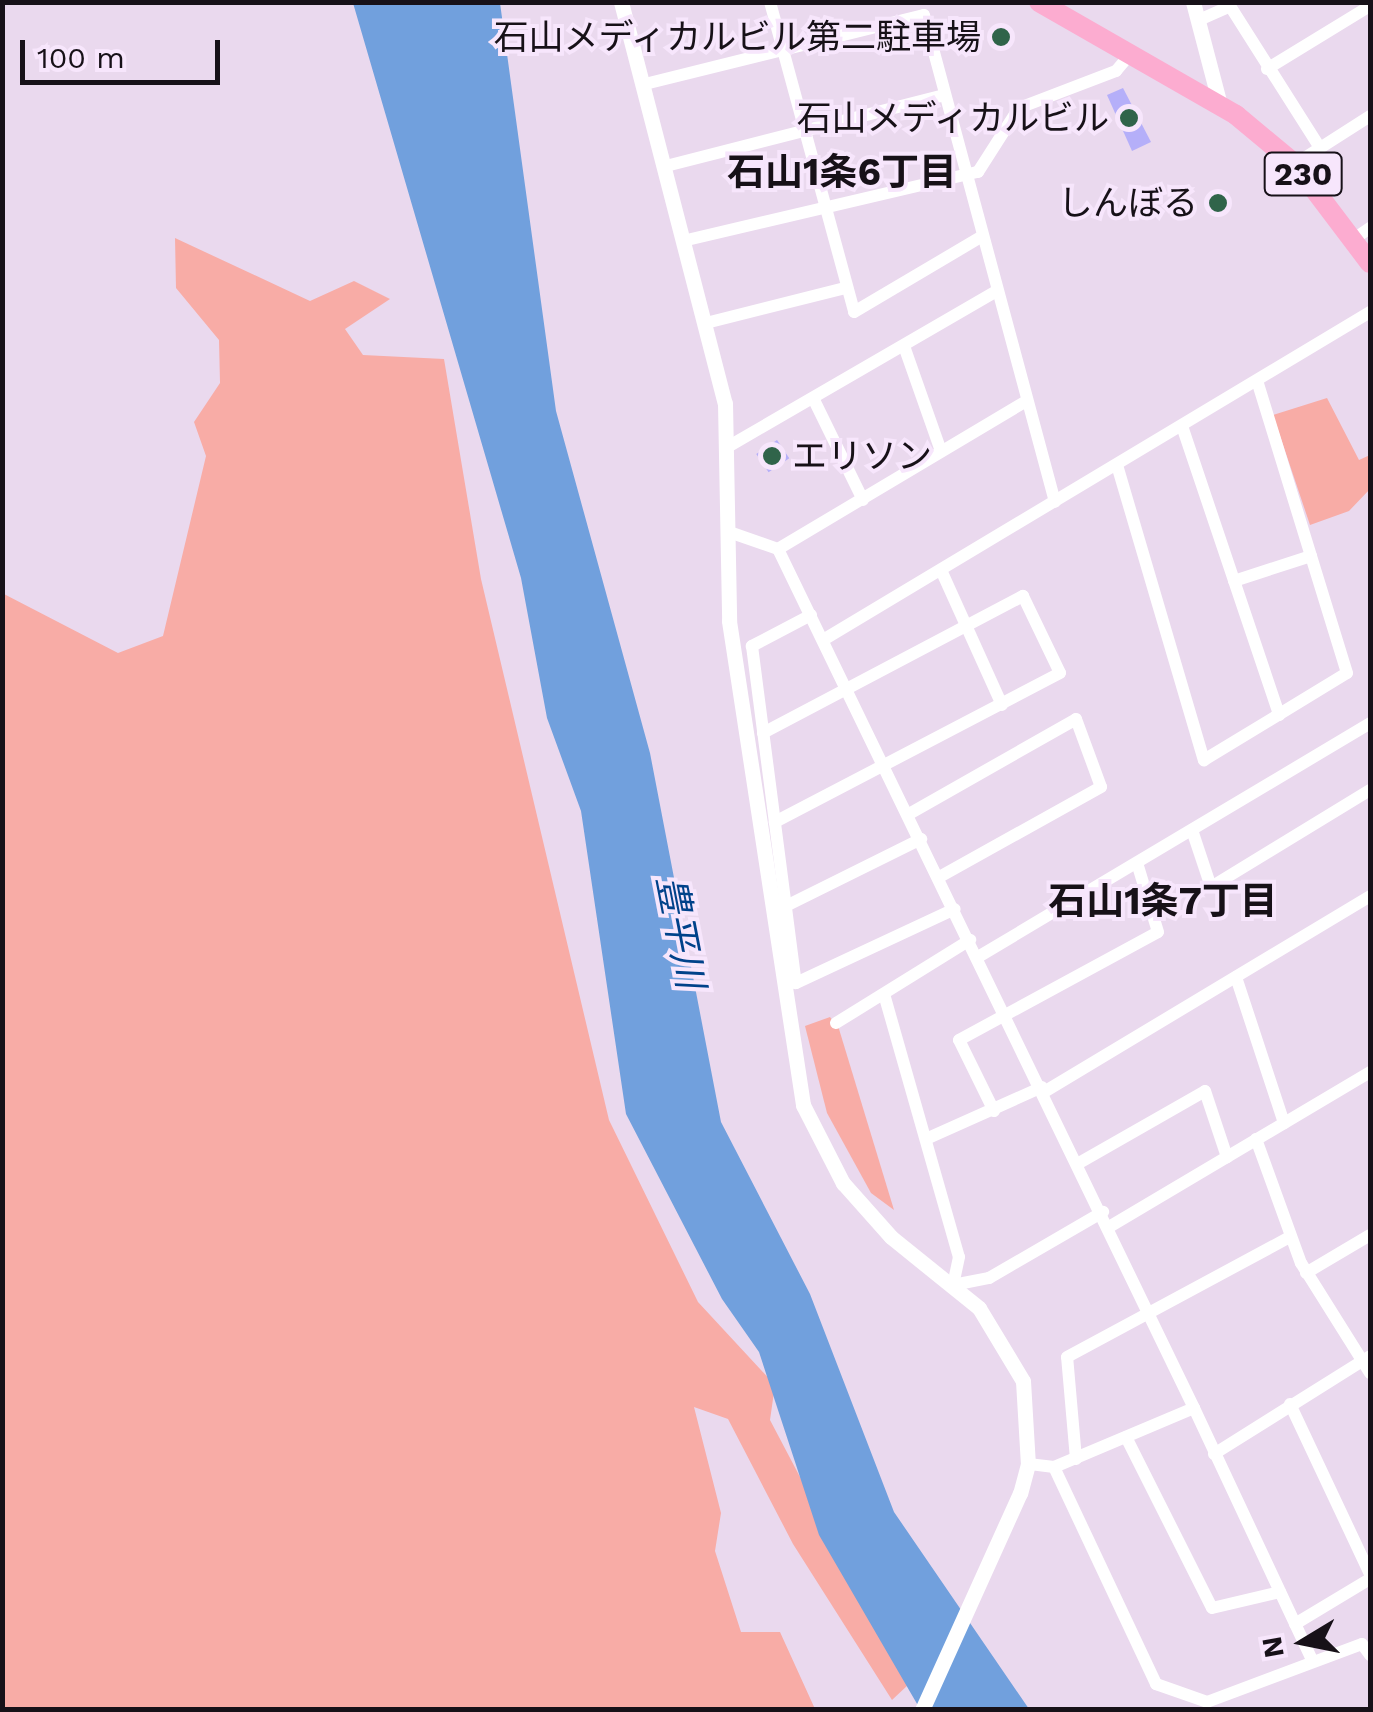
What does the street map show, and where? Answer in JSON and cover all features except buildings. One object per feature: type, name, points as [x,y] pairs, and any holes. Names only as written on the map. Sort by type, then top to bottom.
[{"type":"highway","name":"230","points":[[1039,2],[1219,102],[1295,164],[1362,234],[1370,263]]},
{"type":"street","points":[[621,2],[687,240],[731,445],[730,621],[803,1104],[843,1182],[890,1237],[953,1285],[1015,1360],[1028,1464],[1007,1528],[922,1710]]},
{"type":"street","points":[[770,2],[854,312],[981,237]]},
{"type":"street","points":[[1193,2],[1219,102]]},
{"type":"street","points":[[1198,20],[1233,4],[1267,70],[1320,148]]},
{"type":"street","points":[[1267,70],[1370,6]]},
{"type":"street","points":[[645,84],[924,15],[1023,403],[1055,502]]},
{"type":"street","points":[[687,240],[978,172],[1019,108],[1116,71],[1132,52]]},
{"type":"street","points":[[666,166],[946,95]]},
{"type":"street","points":[[1295,164],[1370,116]]},
{"type":"street","points":[[706,322],[846,288]]},
{"type":"street","points":[[731,445],[815,402],[995,292]]},
{"type":"street","points":[[824,640],[1370,312]]},
{"type":"street","points":[[904,346],[941,451]]},
{"type":"street","points":[[1117,465],[1204,760],[1347,673],[1257,381]]},
{"type":"street","points":[[815,402],[863,500]]},
{"type":"street","points":[[778,549],[1023,403]]},
{"type":"street","points":[[1182,426],[1279,715]]},
{"type":"street","points":[[732,533],[778,549],[1043,1089],[1313,1662]]},
{"type":"street","points":[[1234,581],[1311,556]]},
{"type":"street","points":[[941,570],[1002,705]]},
{"type":"street","points":[[764,733],[850,693],[1024,596],[1060,673],[886,768],[775,822]]},
{"type":"street","points":[[811,614],[752,646],[796,983],[955,909]]},
{"type":"street","points":[[909,814],[1076,719],[1101,786],[940,878]]},
{"type":"street","points":[[978,957],[1370,723]]},
{"type":"street","points":[[1192,830],[1211,887],[1370,790]]},
{"type":"street","points":[[786,906],[921,839]]},
{"type":"street","points":[[994,1111],[959,1040],[1158,932],[1137,862]]},
{"type":"street","points":[[926,1139],[1043,1089],[1370,896]]},
{"type":"street","points":[[836,1023],[970,940]]},
{"type":"street","points":[[1236,977],[1284,1123]]},
{"type":"street","points":[[884,994],[959,1256],[953,1285]]},
{"type":"street","points":[[1109,1227],[1370,1072]]},
{"type":"street","points":[[1079,1164],[1205,1091],[1227,1157]]},
{"type":"street","points":[[1214,1454],[1290,1404],[1368,1363],[1306,1273],[1256,1140]]},
{"type":"street","points":[[953,1285],[988,1278],[1102,1212]]},
{"type":"street","points":[[1306,1273],[1370,1235]]},
{"type":"street","points":[[1076,1459],[1067,1356],[1150,1316],[1290,1238]]},
{"type":"street","points":[[1290,1404],[1370,1576],[1296,1624]]},
{"type":"street","points":[[1028,1464],[1054,1466],[1076,1459],[1194,1408]]},
{"type":"street","points":[[1126,1437],[1212,1608],[1280,1592]]},
{"type":"street","points":[[1054,1466],[1156,1684],[1208,1702],[1362,1644],[1370,1655]]},
{"type":"shaded area","points":[[175,238],[310,301],[354,281],[390,299],[345,329],[363,355],[444,359],[481,579],[609,1120],[698,1302],[775,1385],[770,1420],[909,1684],[892,1700],[793,1544],[728,1419],[694,1407],[721,1513],[715,1551],[741,1632],[780,1632],[815,1709],[3,1709],[2,593],[118,653],[163,636],[206,456],[194,422],[220,383],[219,340],[176,288]]},
{"type":"shaded area","points":[[1327,398],[1359,460],[1370,455],[1370,489],[1349,511],[1310,525],[1273,415]]},
{"type":"shaded area","points":[[830,1017],[839,1029],[894,1210],[871,1193],[827,1113],[805,1026]]},
{"type":"water","name":"豊平川","points":[[353,3],[500,3],[556,411],[650,753],[721,1122],[810,1294],[894,1512],[1029,1709],[920,1709],[819,1535],[759,1352],[722,1299],[626,1114],[581,811],[547,718],[521,578]]},
{"type":"place","name":"石山メディカルビル第二駐車場","points":[[1001,37]]},
{"type":"place","name":"石山メディカルビル","points":[[1129,118]]},
{"type":"place","name":"しんぼる","points":[[1218,203]]},
{"type":"place","name":"エリソン","points":[[772,456]]},
{"type":"district","name":"石山1条6丁目","points":[[842,173]]},
{"type":"district","name":"石山1条7丁目","points":[[1163,902]]}]
